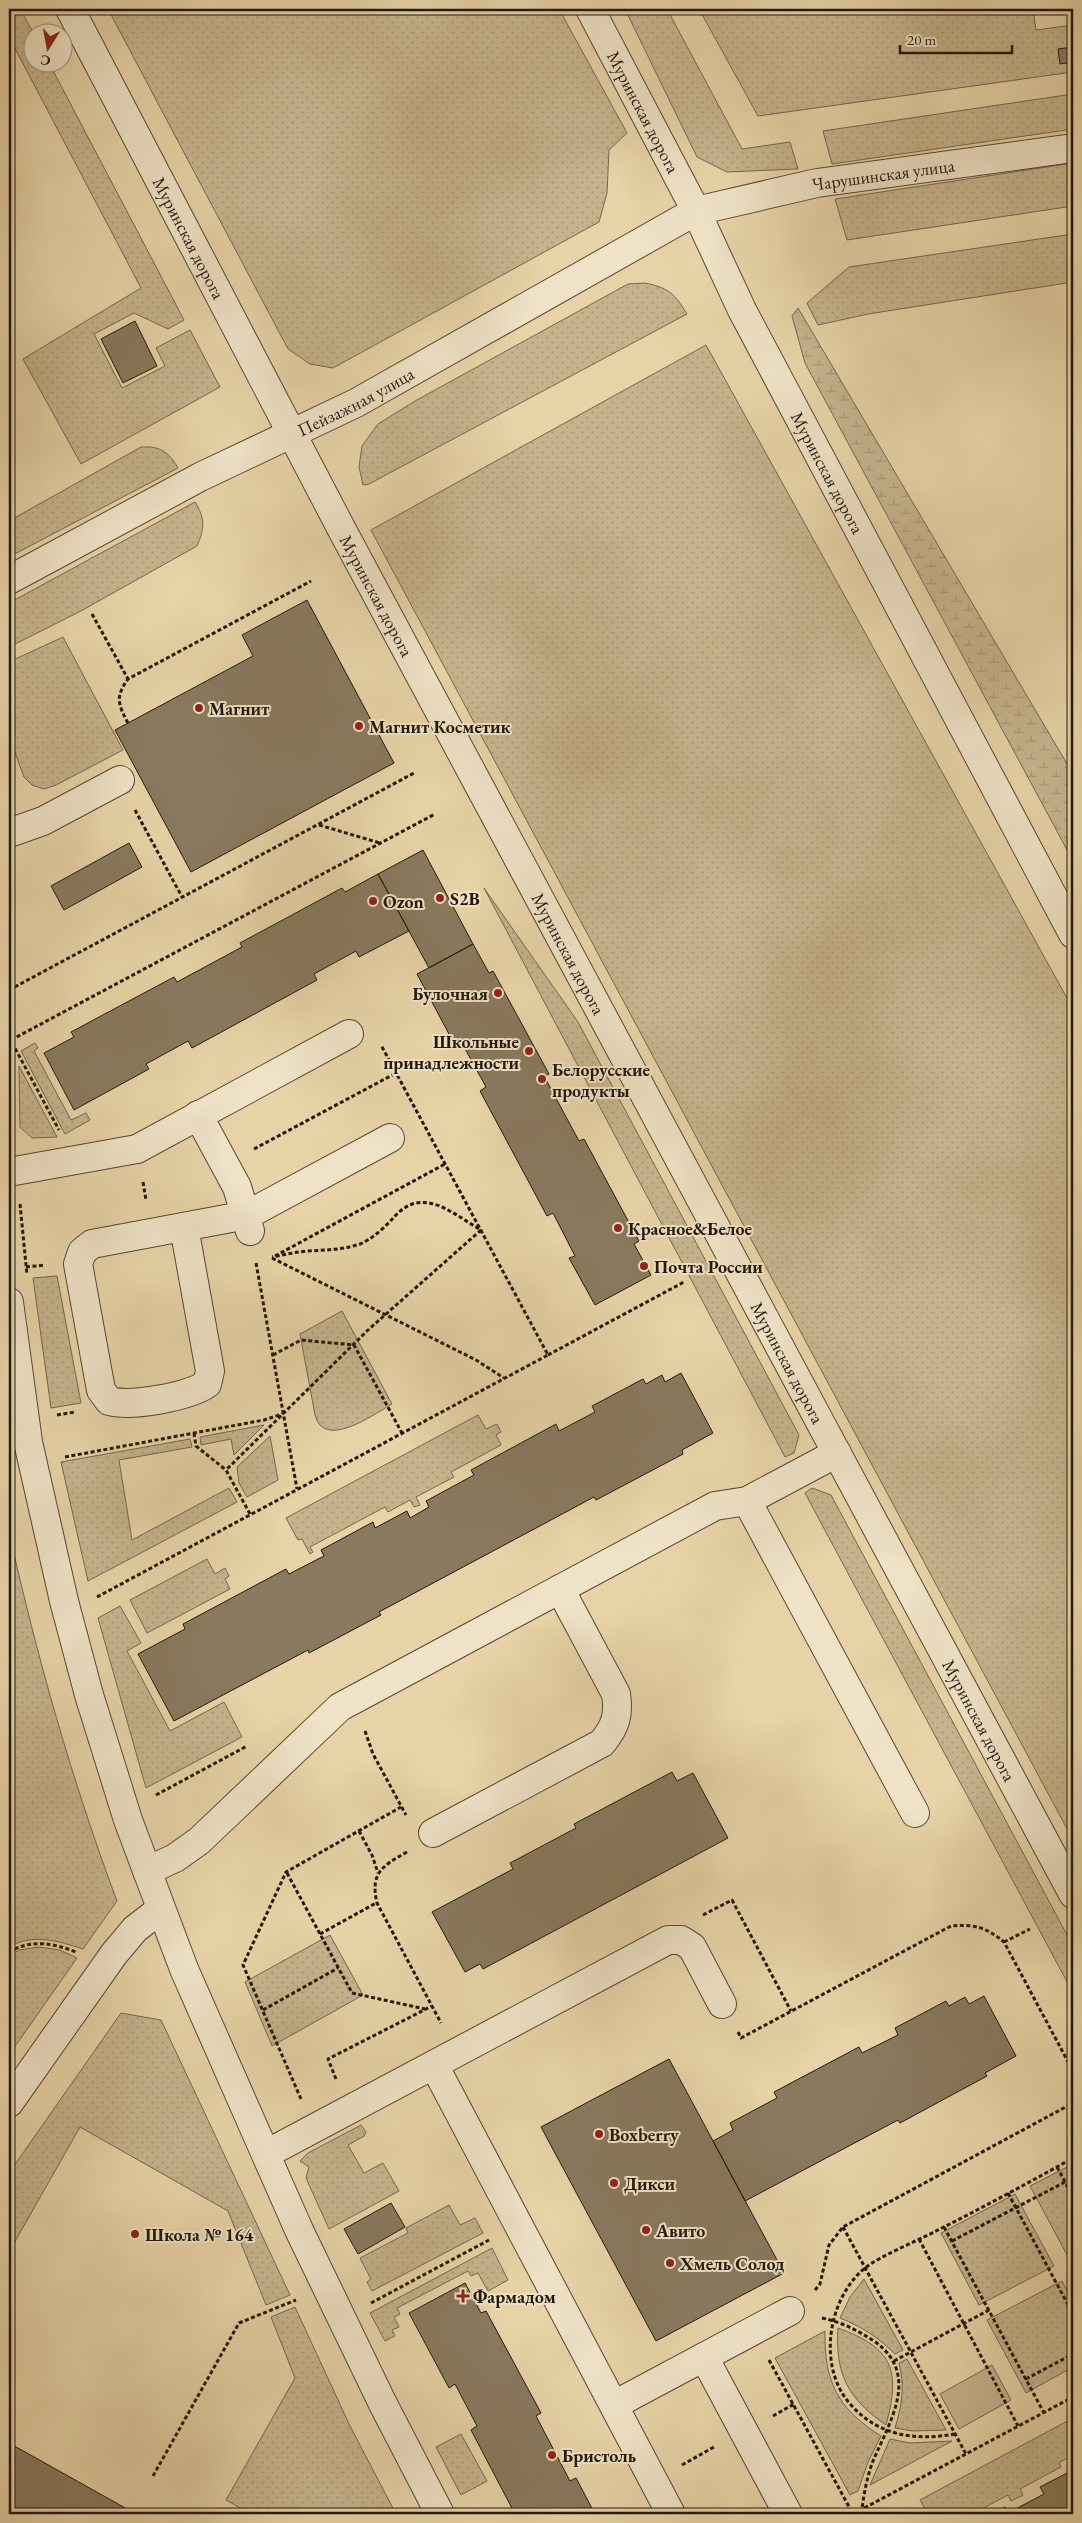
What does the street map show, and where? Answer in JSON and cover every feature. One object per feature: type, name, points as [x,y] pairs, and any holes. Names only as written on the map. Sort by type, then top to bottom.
[{"type":"street","name":"Муринская дорога","points":[[70,9],[291,434],[1073,1894]]},
{"type":"street","name":"Муринская дорога","points":[[590,9],[696,211],[742,310],[1073,934]]},
{"type":"street","name":"Чарушинская улица","points":[[696,211],[817,182],[1073,148]]},
{"type":"street","name":"Пейзажная улица","points":[[9,580],[200,477],[356,403],[696,211]]},
{"type":"street","points":[[9,833],[43,821],[120,780]]},
{"type":"street","points":[[13,1171],[136,1149],[350,1034]]},
{"type":"street","points":[[198,1115],[237,1187],[250,1231]]},
{"type":"street","points":[[184,1227],[210,1371],[207,1384],[196,1392],[122,1405],[109,1402],[101,1390],[78,1264],[82,1252],[92,1244],[184,1227],[250,1231],[390,1138]]},
{"type":"street","points":[[9,1302],[18,1444],[64,1601],[89,1695],[128,1820],[184,1969],[326,2288],[440,2514]]},
{"type":"street","points":[[147,1872],[175,1858],[199,1841],[340,1707],[715,1506],[747,1501],[837,1453]]},
{"type":"street","points":[[747,1501],[915,1812]]},
{"type":"street","points":[[427,1839],[602,1743],[614,1729],[619,1712],[616,1694],[560,1589]]},
{"type":"street","points":[[9,2103],[114,1954],[136,1929],[161,1909]]},
{"type":"street","points":[[266,2154],[668,1940],[681,1940],[692,1948],[722,2004]]},
{"type":"street","points":[[445,2058],[518,2225],[671,2514]]},
{"type":"street","points":[[614,2405],[790,2311]]},
{"type":"street","points":[[704,2357],[788,2514]]},
{"type":"path","points":[[128,723],[119,707],[119,692],[128,679],[311,581]]},
{"type":"path","points":[[92,614],[128,679]]},
{"type":"path","points":[[9,990],[414,773]]},
{"type":"path","points":[[120,780],[182,897]]},
{"type":"path","points":[[74,1160],[10,1039],[435,814]]},
{"type":"path","points":[[318,824],[381,843]]},
{"type":"path","points":[[350,1034],[370,1023],[548,1354]]},
{"type":"path","points":[[225,1164],[396,1073]]},
{"type":"path","points":[[272,1257],[446,1164]]},
{"type":"path","points":[[13,1171],[28,1276]]},
{"type":"path","points":[[272,1257],[304,1251],[331,1250],[361,1243],[383,1229],[399,1212],[411,1204],[423,1200],[436,1204],[481,1230]]},
{"type":"path","points":[[226,1470],[386,1314],[481,1230]]},
{"type":"path","points":[[250,1231],[272,1257],[476,1360],[505,1378]]},
{"type":"path","points":[[250,1231],[298,1489]]},
{"type":"path","points":[[26,1267],[55,1264]]},
{"type":"path","points":[[88,1602],[684,1282]]},
{"type":"path","points":[[273,1355],[301,1340],[354,1345]]},
{"type":"path","points":[[354,1345],[402,1433]]},
{"type":"path","points":[[56,1415],[82,1410]]},
{"type":"path","points":[[64,1458],[264,1420],[284,1414]]},
{"type":"path","points":[[194,1433],[196,1446],[226,1470],[250,1514]]},
{"type":"path","points":[[349,1702],[401,1807],[427,1839],[389,1862],[378,1873],[373,1887],[377,1903],[432,2006],[445,2058]]},
{"type":"path","points":[[304,2106],[243,1965],[286,1872],[401,1807]]},
{"type":"path","points":[[359,1831],[372,1855],[378,1873]]},
{"type":"path","points":[[286,1872],[352,1993],[425,2009]]},
{"type":"path","points":[[681,1940],[702,1916],[732,1900],[791,2011]]},
{"type":"path","points":[[320,1934],[377,1903]]},
{"type":"path","points":[[722,2004],[741,2038],[950,1926],[970,1924],[989,1930],[1004,1942],[1073,2071]]},
{"type":"path","points":[[1004,1942],[1030,1929]]},
{"type":"path","points":[[9,1952],[18,1946],[39,1942],[62,1946],[78,1952]]},
{"type":"path","points":[[262,2010],[338,1968]]},
{"type":"path","points":[[337,2084],[336,2074],[328,2059],[432,2006]]},
{"type":"path","points":[[790,2311],[806,2302],[820,2284],[829,2245],[843,2226],[1073,2104]]},
{"type":"path","points":[[955,2434],[931,2438],[911,2437],[888,2432],[865,2420],[849,2403],[836,2380],[831,2357],[830,2335],[833,2320],[850,2286],[865,2268],[1073,2158]]},
{"type":"path","points":[[1057,2167],[1073,2197]]},
{"type":"path","points":[[952,2241],[1065,2182]]},
{"type":"path","points":[[1008,2193],[1073,2314]]},
{"type":"path","points":[[341,2318],[518,2225]]},
{"type":"path","points":[[843,2226],[966,2454]]},
{"type":"path","points":[[944,2227],[1044,2412]]},
{"type":"path","points":[[919,2240],[1018,2426]]},
{"type":"path","points":[[153,2476],[239,2322],[326,2288]]},
{"type":"path","points":[[894,2361],[989,2310]]},
{"type":"path","points":[[790,2311],[833,2320],[858,2330],[880,2346],[894,2361],[899,2381],[897,2404],[888,2432],[874,2461],[865,2486],[862,2510]]},
{"type":"path","points":[[754,2331],[853,2514],[1073,2397]]},
{"type":"path","points":[[1026,2379],[1073,2354]]},
{"type":"green space","points":[[9,9],[20,9],[27,22],[22,22],[22,62],[9,37]]},
{"type":"green space","points":[[108,9],[559,9],[627,133],[609,150],[607,193],[599,222],[333,368],[310,364],[288,349]]},
{"type":"green space","points":[[625,9],[667,9],[742,149],[790,142],[798,169],[727,172],[697,157]]},
{"type":"green space","points":[[699,9],[1033,9],[1036,30],[1073,25],[1073,72],[758,116]]},
{"type":"green space","points":[[27,72],[54,72],[184,320],[168,329],[134,313],[94,334],[122,388],[165,366],[156,348],[190,330],[220,387],[81,464],[23,359],[141,288]]},
{"type":"green space","points":[[1073,94],[1073,129],[832,164],[823,131]]},
{"type":"green space","points":[[1073,163],[1073,206],[847,240],[835,199]]},
{"type":"green space","points":[[1073,234],[1073,282],[868,314],[818,325],[807,303],[849,267]]},
{"type":"green space","points":[[645,283],[665,289],[674,296],[687,314],[369,484],[363,485],[359,467],[362,446],[378,424],[415,401],[628,284]]},
{"type":"green space","points":[[798,308],[1073,774],[1073,861],[805,363],[792,316]]},
{"type":"green space","points":[[706,345],[1073,1009],[1073,1840],[371,530]]},
{"type":"green space","points":[[141,447],[153,447],[163,451],[171,457],[178,468],[9,557],[9,521]]},
{"type":"green space","points":[[195,502],[201,513],[203,523],[197,546],[79,612],[9,647],[9,603]]},
{"type":"green space","points":[[63,637],[123,750],[56,785],[44,789],[32,785],[24,777],[9,736],[9,662]]},
{"type":"green space","points":[[484,888],[578,1022],[799,1435],[794,1453],[785,1457]]},
{"type":"green space","points":[[35,1043],[38,1048],[34,1051],[71,1120],[86,1113],[90,1120],[65,1134],[21,1051]]},
{"type":"green space","points":[[19,1066],[57,1137],[32,1138],[20,1127]]},
{"type":"green space","points":[[57,1276],[81,1403],[51,1408],[33,1278]]},
{"type":"green space","points":[[342,1311],[392,1404],[356,1424],[336,1430],[327,1429],[320,1425],[315,1416],[300,1334]]},
{"type":"green space","points":[[478,1415],[486,1429],[497,1424],[501,1432],[496,1435],[501,1445],[451,1472],[454,1477],[416,1497],[420,1505],[414,1507],[410,1500],[388,1512],[385,1507],[310,1547],[313,1552],[310,1554],[302,1539],[298,1540],[286,1518]]},
{"type":"green space","points":[[264,1425],[234,1455],[231,1439],[201,1445],[200,1437]]},
{"type":"green space","points":[[270,1436],[278,1480],[247,1497],[239,1483],[237,1467]]},
{"type":"green space","points":[[190,1439],[192,1447],[119,1460],[132,1540],[229,1488],[237,1502],[88,1581],[61,1462]]},
{"type":"green space","points":[[812,1488],[831,1495],[1073,1946],[1073,1993],[805,1493]]},
{"type":"green space","points":[[9,1532],[31,1626],[70,1764],[117,1901],[83,1949],[55,1941],[36,1939],[27,1940],[9,1947],[9,1643],[15,1640],[9,1622]]},
{"type":"green space","points":[[207,1559],[215,1574],[225,1568],[229,1576],[225,1579],[230,1589],[147,1633],[130,1600]]},
{"type":"green space","points":[[120,1606],[141,1643],[127,1651],[170,1731],[224,1702],[242,1737],[146,1788],[98,1618]]},
{"type":"green space","points":[[330,1935],[363,1995],[272,2046],[245,1982]]},
{"type":"green space","points":[[39,1947],[60,1950],[77,1958],[9,2055],[9,1956],[19,1950]]},
{"type":"green space","points":[[121,2013],[161,2020],[290,2295],[266,2305],[228,2211],[80,2127],[9,2252],[9,2173]]},
{"type":"green space","points":[[361,2125],[366,2132],[364,2136],[348,2145],[364,2173],[383,2163],[399,2191],[329,2229],[306,2178],[309,2167],[300,2161],[308,2153]]},
{"type":"green space","points":[[1073,2164],[1073,2266],[1030,2186]]},
{"type":"green space","points":[[1015,2194],[1054,2266],[979,2305],[941,2233]]},
{"type":"green space","points":[[449,2205],[460,2225],[475,2218],[483,2233],[372,2291],[367,2282],[371,2279],[360,2258],[408,2233],[406,2228]]},
{"type":"green space","points":[[492,2248],[508,2280],[488,2291],[478,2273],[471,2276],[468,2271],[397,2308],[400,2314],[394,2317],[399,2327],[392,2330],[395,2336],[385,2341],[370,2313]]},
{"type":"green space","points":[[864,2279],[903,2350],[895,2354],[869,2333],[840,2318],[850,2297]]},
{"type":"green space","points":[[1062,2281],[1073,2302],[1073,2367],[1026,2393],[987,2320]]},
{"type":"green space","points":[[295,2307],[350,2426],[396,2514],[251,2514],[226,2500],[295,2378],[271,2317]]},
{"type":"green space","points":[[838,2328],[871,2344],[888,2363],[892,2375],[893,2389],[886,2425],[862,2405],[853,2395],[847,2384],[839,2359]]},
{"type":"green space","points":[[825,2331],[827,2365],[836,2392],[854,2415],[881,2436],[868,2462],[858,2491],[850,2495],[775,2358]]},
{"type":"green space","points":[[907,2359],[946,2430],[912,2431],[895,2428],[902,2396],[899,2363]]},
{"type":"green space","points":[[992,2365],[1011,2400],[959,2429],[940,2394]]},
{"type":"green space","points":[[1073,2418],[1073,2455],[1059,2463],[1061,2467],[1020,2489],[1023,2495],[1011,2501],[1008,2495],[972,2514],[928,2514],[920,2500]]},
{"type":"green space","points":[[461,2434],[487,2481],[461,2495],[436,2447]]},
{"type":"green space","points":[[890,2439],[910,2443],[952,2441],[870,2485]]},
{"type":"building","points":[[1073,47],[1073,62],[1060,64],[1058,49]]},
{"type":"building","points":[[135,321],[157,366],[123,383],[101,339]]},
{"type":"building","points":[[307,600],[394,763],[191,872],[115,730],[253,656],[242,635]]},
{"type":"building","points":[[129,843],[142,867],[64,910],[51,886]]},
{"type":"building","points":[[423,850],[473,944],[429,968],[378,874]]},
{"type":"building","points":[[378,874],[409,931],[359,957],[356,951],[314,974],[317,980],[192,1048],[188,1041],[146,1064],[149,1069],[74,1110],[44,1053],[74,1037],[71,1032],[174,977],[177,982],[242,947],[240,943],[342,888],[345,892]]},
{"type":"building","points":[[473,944],[489,973],[493,971],[549,1074],[544,1076],[579,1141],[584,1139],[639,1241],[634,1244],[651,1275],[595,1305],[569,1258],[575,1256],[553,1213],[547,1216],[480,1091],[486,1087],[463,1045],[457,1049],[417,974]]},
{"type":"building","points":[[681,1373],[713,1433],[682,1450],[683,1454],[596,1500],[594,1497],[379,1612],[381,1615],[309,1653],[308,1650],[174,1721],[138,1654],[185,1629],[183,1624],[286,1569],[289,1574],[324,1556],[321,1550],[373,1522],[375,1528],[407,1511],[410,1518],[429,1507],[426,1501],[474,1475],[471,1470],[556,1424],[559,1431],[595,1412],[592,1406],[643,1379],[646,1384],[662,1375],[665,1382]]},
{"type":"building","points":[[672,1772],[677,1781],[693,1773],[728,1838],[483,1969],[480,1964],[465,1972],[432,1912],[513,1869],[510,1863],[576,1828],[574,1824]]},
{"type":"building","points":[[984,1996],[1016,2056],[985,2073],[987,2076],[900,2123],[898,2120],[745,2201],[713,2141],[733,2130],[730,2123],[777,2098],[774,2092],[859,2047],[862,2053],[898,2035],[895,2028],[946,2001],[949,2006],[965,1997],[969,2004]]},
{"type":"building","points":[[669,2059],[784,2273],[656,2341],[541,2127]]},
{"type":"building","points":[[391,2203],[405,2227],[358,2254],[344,2229]]},
{"type":"building","points":[[465,2283],[481,2313],[486,2311],[541,2413],[536,2416],[570,2481],[576,2478],[595,2514],[515,2514],[471,2430],[477,2426],[455,2384],[449,2388],[409,2313]]},
{"type":"building","points":[[9,2443],[136,2514],[9,2514]]},
{"type":"building","points":[[1073,2470],[1073,2514],[992,2514],[1005,2507],[1008,2513],[1044,2494],[1040,2487]]},
{"type":"place","name":"Магнит","points":[[199,708]]},
{"type":"place","name":"Магнит Косметик","points":[[359,726]]},
{"type":"place","name":"S2B","points":[[440,898]]},
{"type":"place","name":"Ozon","points":[[373,901]]},
{"type":"place","name":"Булочная","points":[[498,993]]},
{"type":"place","name":"Школьные принадлежности","points":[[529,1051]]},
{"type":"place","name":"Белорусские продукты","points":[[542,1079]]},
{"type":"place","name":"Красное&Белое","points":[[618,1228]]},
{"type":"place","name":"Почта России","points":[[644,1266]]},
{"type":"place","name":"Boxberry","points":[[599,2134]]},
{"type":"place","name":"Дикси","points":[[614,2183]]},
{"type":"place","name":"Авито","points":[[646,2230]]},
{"type":"place","name":"Школа № 164","points":[[135,2234]]},
{"type":"place","name":"Хмель Солод","points":[[670,2263]]},
{"type":"place","name":"Фармадом","points":[[463,2296]]},
{"type":"place","name":"Бристоль","points":[[552,2455]]}]
